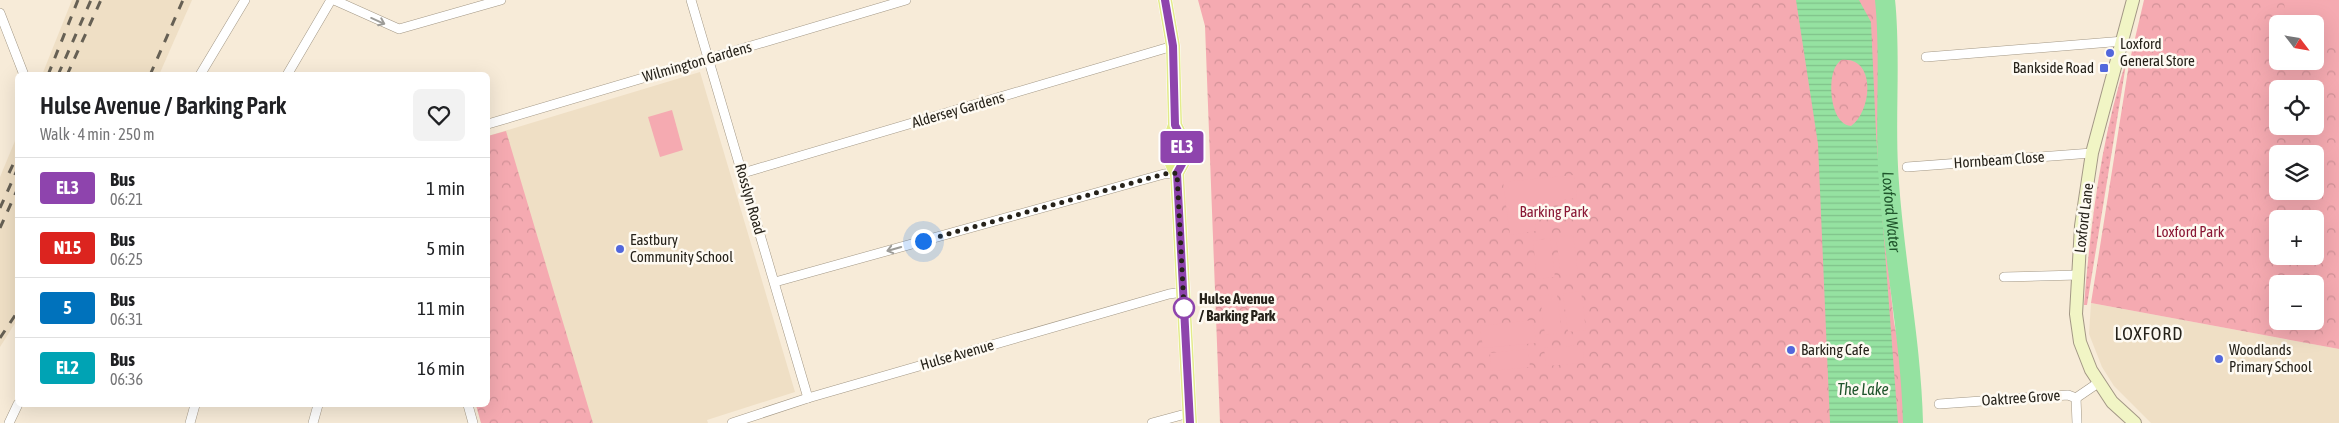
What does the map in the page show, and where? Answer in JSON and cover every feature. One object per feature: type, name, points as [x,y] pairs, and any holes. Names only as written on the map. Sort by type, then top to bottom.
[{"type":"main road","points":[[1165,0],[1173,46],[1175,125],[1182,139],[1183,162],[1177,173],[1189,418]]},
{"type":"street","points":[[202,72],[245,0]]},
{"type":"street","points":[[289,72],[332,0],[399,29],[500,0]]},
{"type":"street","name":"Rosslyn Road","points":[[691,0],[808,398]]},
{"type":"street","name":"Wilmington Gardens","points":[[490,123],[906,0]]},
{"type":"street","name":"Loxford Lane","points":[[2133,0],[2124,41],[2092,153],[2081,226],[2076,314],[2080,342],[2098,383],[2112,402],[2135,423]]},
{"type":"street","points":[[0,13],[23,72]]},
{"type":"street","points":[[1926,57],[2124,41]]},
{"type":"street","name":"Aldersey Gardens","points":[[743,173],[1173,46]]},
{"type":"street","name":"Hornbeam Close","points":[[1907,167],[2092,153]]},
{"type":"street","points":[[774,282],[1164,174],[1177,173]]},
{"type":"street","points":[[2004,278],[2078,275]]},
{"type":"street","name":"Hulse Avenue","points":[[732,423],[808,398],[1169,294],[1183,292]]},
{"type":"street","name":"Oaktree Grove","points":[[1939,404],[2068,395],[2076,398],[2098,383]]},
{"type":"street","points":[[2076,398],[2077,423]]},
{"type":"street","points":[[9,423],[17,407]]},
{"type":"street","points":[[190,423],[194,407]]},
{"type":"street","points":[[313,423],[317,407]]},
{"type":"street","points":[[469,407],[473,423]]},
{"type":"street","points":[[1152,423],[1189,418]]},
{"type":"shaded area","points":[[72,0],[192,0],[160,72],[43,72]]},
{"type":"shaded area","name":"Eastbury Community School","points":[[700,72],[795,392],[707,420],[708,423],[481,423],[477,407],[490,407],[490,135]]},
{"type":"shaded area","points":[[15,141],[15,323],[0,347],[0,177]]},
{"type":"shaded area","name":"Woodlands Primary School","points":[[2091,303],[2339,349],[2339,423],[2151,423],[2114,386],[2102,367],[2089,334]]},
{"type":"green space","name":"Barking Park","points":[[1198,0],[1876,0],[1880,8],[1882,24],[1881,142],[1888,265],[1894,322],[1905,378],[1910,423],[1220,423],[1205,26]]},
{"type":"green space","name":"Loxford Park","points":[[2144,0],[2339,0],[2339,349],[2091,303],[2129,64]]},
{"type":"green space","points":[[2339,0],[2339,48],[2324,44],[2324,15],[2285,15],[2284,1]]},
{"type":"green space","points":[[2127,58],[2087,305],[2084,305],[2098,180],[2110,119]]},
{"type":"green space","points":[[672,110],[683,150],[660,157],[648,117]]},
{"type":"green space","points":[[506,131],[593,423],[481,423],[477,407],[490,407],[490,135]]},
{"type":"green space","points":[[1574,175],[1577,198],[1533,204],[1536,231],[1510,235],[1503,182]]},
{"type":"green space","points":[[1573,235],[1578,274],[1561,276],[1556,237]]},
{"type":"green space","points":[[1550,238],[1555,277],[1537,279],[1533,241]]},
{"type":"green space","points":[[1581,291],[1586,330],[1568,332],[1563,294]]},
{"type":"green space","points":[[1557,294],[1562,333],[1545,335],[1540,296]]},
{"type":"green space","points":[[1533,320],[1536,343],[1483,348],[1480,326]]},
{"type":"green space","points":[[1583,345],[1584,363],[1546,366],[1544,348]]},
{"type":"green space","points":[[1528,349],[1530,367],[1491,371],[1490,353]]},
{"type":"water","name":"The Lake","points":[[1796,0],[1859,0],[1871,22],[1876,134],[1898,423],[1830,423],[1818,144]],"holes":[[[1841,60],[1853,61],[1861,67],[1866,75],[1867,97],[1858,119],[1851,126],[1844,124],[1835,111],[1831,85],[1834,70],[1838,63]]]},
{"type":"waterway","name":"Loxford Water","points":[[1885,0],[1888,41],[1887,125],[1890,199],[1909,359],[1913,423]]},
{"type":"railway","points":[[49,72],[78,0]]},
{"type":"railway","points":[[59,72],[91,0]]},
{"type":"railway","points":[[68,72],[101,0]]},
{"type":"railway","points":[[151,72],[183,0]]},
{"type":"railway","points":[[9,173],[15,160]]},
{"type":"railway","points":[[0,208],[15,175]]},
{"type":"railway","points":[[0,228],[15,195]]},
{"type":"railway","points":[[0,338],[15,316]]},
{"type":"bus line","name":"EL3","points":[[1165,0],[1173,46],[1175,125],[1182,139],[1183,162],[1177,173],[1190,423]]},
{"type":"place","name":"Loxford General Store","points":[[2110,53]]},
{"type":"place","name":"Bankside Road","points":[[2104,68]]},
{"type":"place","name":"Eastbury Community School","points":[[620,249]]},
{"type":"place","name":"Hulse Avenue / Barking Park","points":[[1184,308]]},
{"type":"place","name":"Barking Cafe","points":[[1791,350]]},
{"type":"place","name":"Woodlands Primary School","points":[[2219,359]]},
{"type":"district","name":"LOXFORD","points":[[2149,334]]},
{"type":"route","points":[[923,241],[1164,174],[1177,173],[1184,308]]}]
